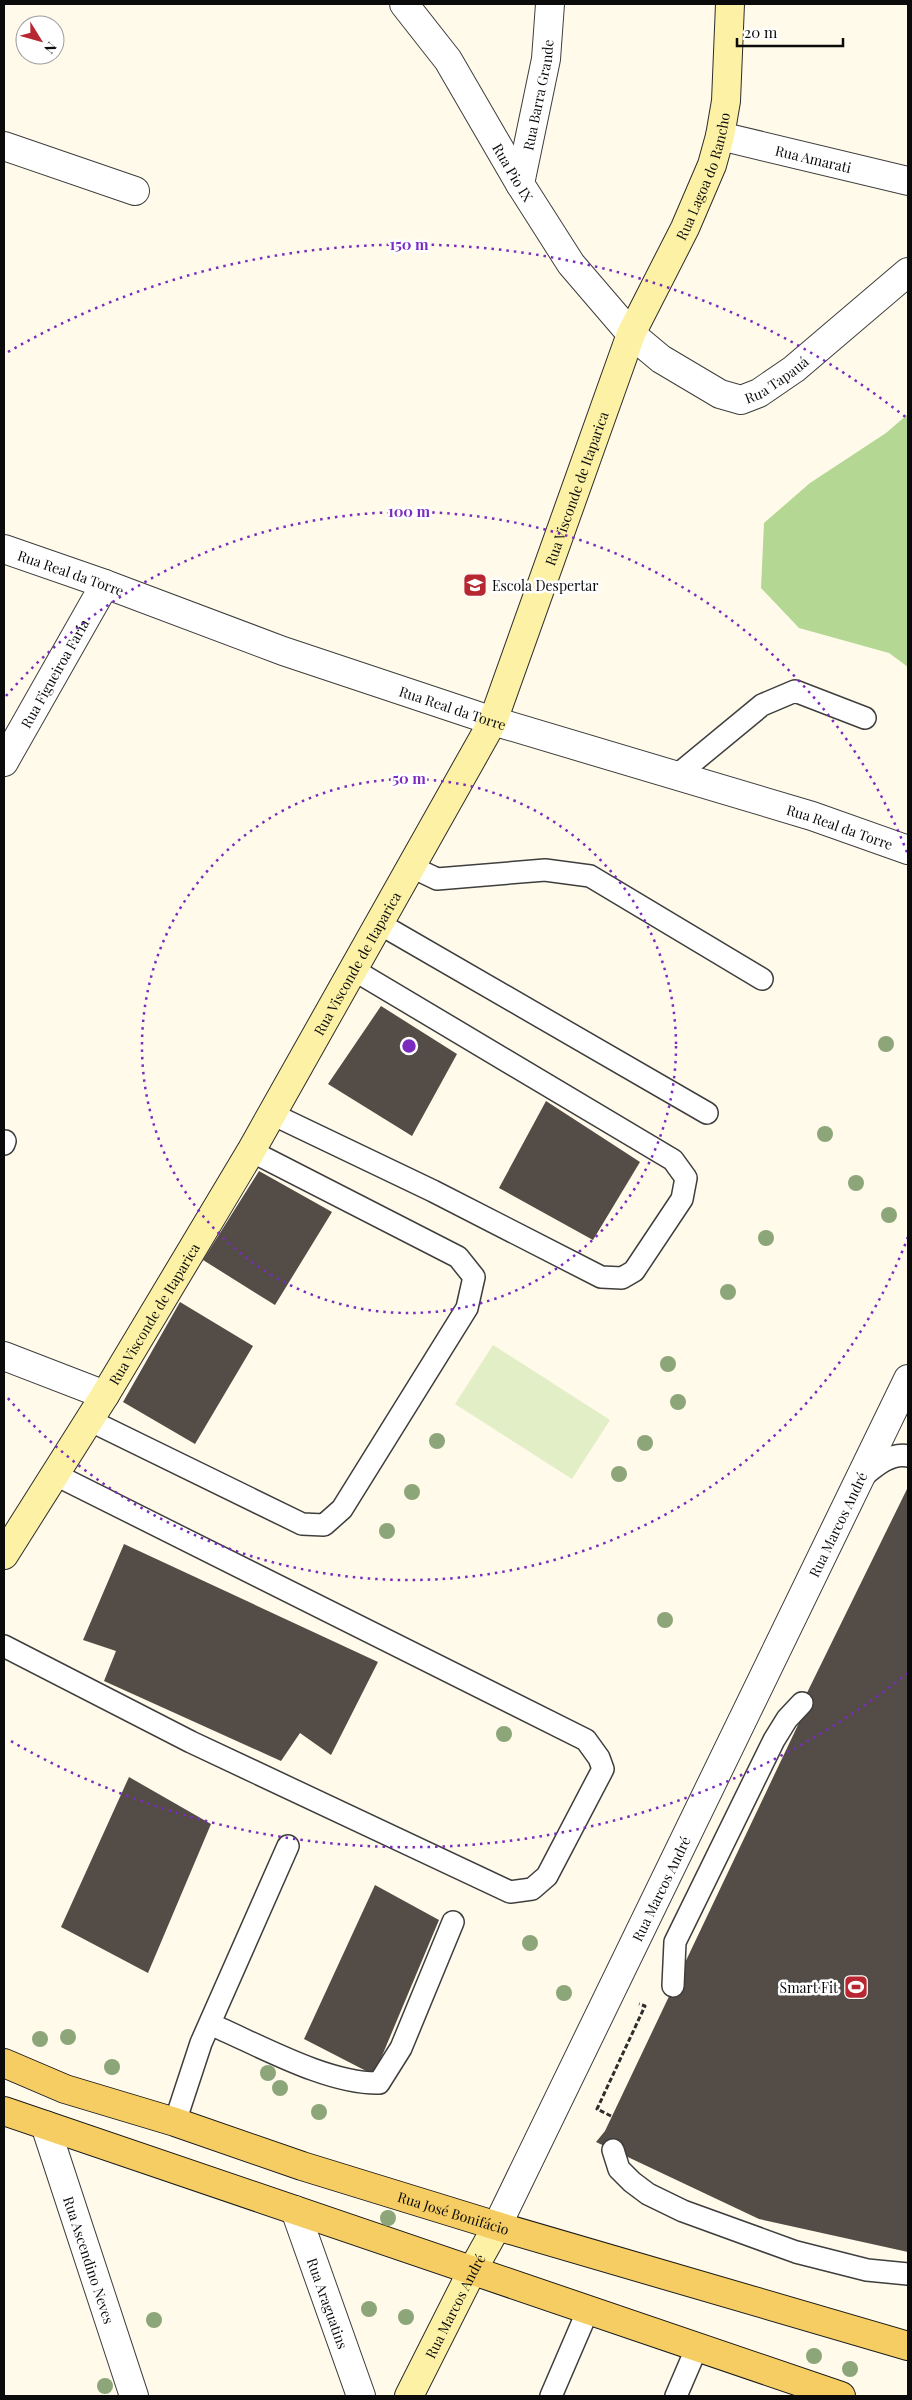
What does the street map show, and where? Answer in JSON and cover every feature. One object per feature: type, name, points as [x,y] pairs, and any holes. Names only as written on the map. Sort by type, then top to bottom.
[{"type":"main road","name":"Rua José Bonifácio","points":[[4,2063],[65,2089],[175,2122],[302,2166],[497,2226],[908,2346]]},
{"type":"main road","points":[[4,2111],[841,2396]]},
{"type":"street","name":"Rua Pio IX","points":[[404,4],[448,60],[520,184],[571,264],[631,334]]},
{"type":"street","name":"Rua Barra Grande","points":[[520,184],[546,59],[550,4]]},
{"type":"street","name":"Rua Lagoa do Rancho","points":[[631,334],[685,228],[712,165],[720,136],[726,102],[730,4]]},
{"type":"street","name":"Rua Amarati","points":[[720,136],[908,181]]},
{"type":"street","points":[[4,146],[135,192]]},
{"type":"street","name":"Rua Tapauá","points":[[631,334],[661,359],[720,394],[741,400],[759,393],[794,370],[908,272]]},
{"type":"street","name":"Rua Visconde de Itaparica","points":[[4,1555],[105,1395],[251,1151],[493,722],[631,334]]},
{"type":"street","name":"Rua Real da Torre","points":[[4,550],[105,584],[283,650],[493,722],[812,816],[908,850]]},
{"type":"street","name":"Rua Figueiroa Faria","points":[[4,762],[105,584]]},
{"type":"street","points":[[4,1356],[105,1395]]},
{"type":"street","name":"Rua Marcos André","points":[[410,2396],[472,2271],[497,2226],[908,1380]]},
{"type":"street","name":"Rua Ascendino Neves","points":[[44,2124],[134,2396]]},
{"type":"street","name":"Rua Araguatins","points":[[295,2210],[361,2396]]},
{"type":"lane","points":[[676,776],[762,705],[794,690],[865,718]]},
{"type":"lane","points":[[412,867],[437,879],[545,870],[590,876],[762,979]]},
{"type":"lane","points":[[380,924],[707,1113]]},
{"type":"lane","points":[[272,1114],[433,1191],[601,1277],[622,1278],[634,1271],[682,1199],[686,1178],[672,1160],[354,970]]},
{"type":"lane","points":[[89,1420],[302,1524],[324,1526],[342,1509],[467,1308],[474,1277],[458,1257],[251,1151]]},
{"type":"lane","points":[[860,1479],[890,1458],[898,1455],[908,1456]]},
{"type":"lane","points":[[4,1646],[191,1742],[510,1892],[532,1889],[548,1876],[603,1769],[599,1758],[586,1740],[54,1474]]},
{"type":"lane","points":[[673,1986],[675,1942],[774,1740],[787,1719],[802,1703]]},
{"type":"lane","points":[[175,2122],[201,2043],[288,1846]]},
{"type":"lane","points":[[210,2024],[325,2074],[360,2084],[379,2084],[401,2048],[453,1922]]},
{"type":"lane","points":[[612,2150],[620,2169],[632,2182],[648,2194],[683,2211],[796,2252],[867,2270],[908,2274]]},
{"type":"lane","points":[[551,2396],[588,2310]]},
{"type":"lane","points":[[676,2396],[698,2348]]},
{"type":"green space","points":[[908,414],[908,667],[889,653],[799,628],[761,588],[764,523],[810,483],[886,433]]},
{"type":"green space","points":[[493,1345],[610,1420],[572,1479],[455,1404]]},
{"type":"building","points":[[381,1006],[457,1054],[412,1136],[328,1084]]},
{"type":"building","points":[[546,1101],[640,1162],[593,1240],[499,1188]]},
{"type":"building","points":[[259,1171],[332,1212],[275,1305],[203,1260]]},
{"type":"building","points":[[180,1302],[253,1346],[195,1444],[123,1402]]},
{"type":"building","points":[[908,1487],[908,2252],[759,2219],[596,2142],[605,2131],[807,1706],[802,1703]]},
{"type":"building","points":[[124,1544],[378,1662],[331,1755],[300,1733],[281,1761],[104,1681],[116,1651],[83,1640]]},
{"type":"building","points":[[129,1777],[211,1824],[148,1973],[61,1927]]},
{"type":"building","points":[[375,1885],[439,1920],[374,2075],[304,2039]]},
{"type":"place","name":"Escola Despertar","points":[[475,585]]},
{"type":"place","name":"Smart Fit","points":[[856,1987]]}]
